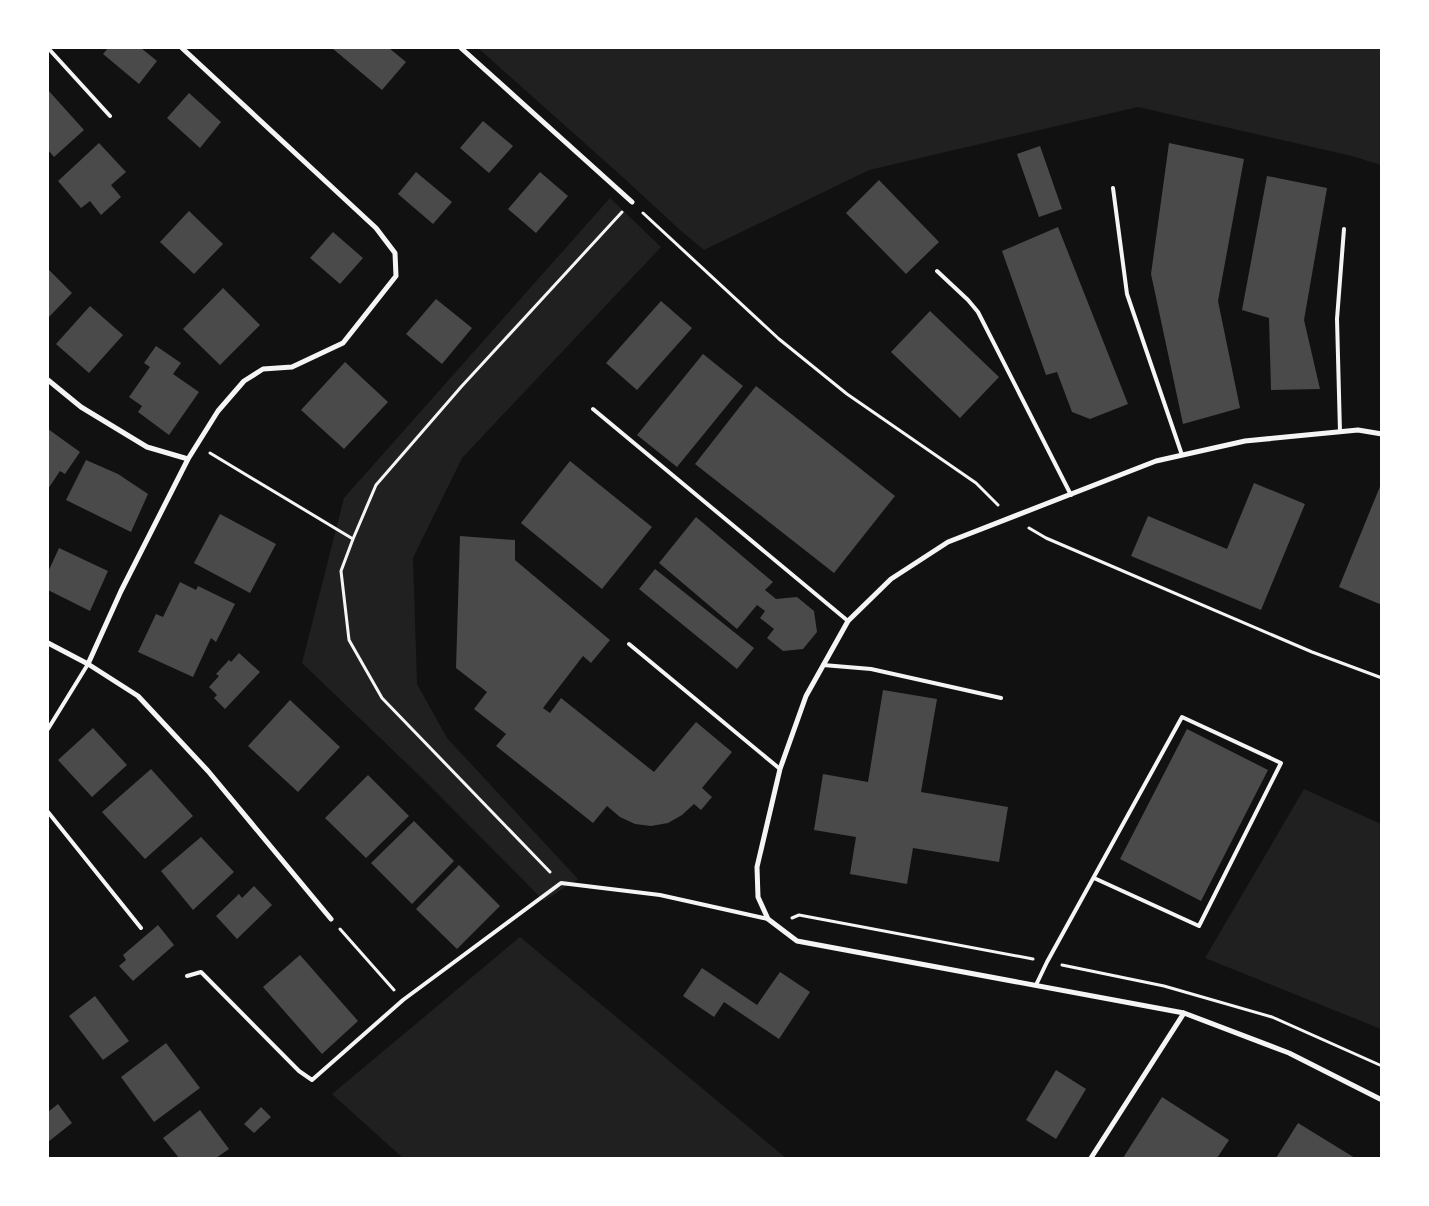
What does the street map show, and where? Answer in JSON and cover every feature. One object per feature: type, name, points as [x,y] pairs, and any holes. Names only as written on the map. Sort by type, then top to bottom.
[{"type":"street","points":[[88,664],[121,591],[188,459],[218,410],[244,381],[263,369],[292,366],[343,343],[396,276],[395,252],[376,228],[182,48]]},
{"type":"street","points":[[461,48],[632,202]]},
{"type":"street","points":[[48,380],[81,407],[147,447],[188,459]]},
{"type":"street","points":[[1382,434],[1358,430],[1245,441],[1156,461],[948,542],[891,579],[848,621],[806,696],[780,769],[757,867],[758,897],[768,919],[796,940],[1184,1013],[1289,1053],[1382,1100]]},
{"type":"street","points":[[48,644],[88,664],[138,696],[208,771],[331,919]]},
{"type":"street","points":[[1091,1158],[1184,1013]]},
{"type":"lane","points":[[48,48],[110,116]]},
{"type":"lane","points":[[1113,188],[1127,294],[1182,456]]},
{"type":"lane","points":[[1340,432],[1337,319],[1344,229]]},
{"type":"lane","points":[[937,271],[978,312],[1071,495]]},
{"type":"lane","points":[[593,409],[848,621]]},
{"type":"lane","points":[[629,644],[780,769]]},
{"type":"lane","points":[[48,729],[88,664]]},
{"type":"lane","points":[[823,665],[871,669],[1001,698]]},
{"type":"lane","points":[[1036,985],[1047,962],[1182,717],[1281,763],[1199,926],[1094,878]]},
{"type":"lane","points":[[48,812],[141,928]]},
{"type":"lane","points":[[187,976],[201,972],[299,1071],[312,1080],[403,1000],[561,883],[660,896],[768,919]]},
{"type":"path","points":[[561,883],[382,698],[348,640],[341,571],[352,539],[376,485],[461,386],[632,202],[779,339],[847,394],[976,483],[1012,518],[1046,538],[1312,652],[1382,678]]},
{"type":"path","points":[[196,444],[352,539]]},
{"type":"path","points":[[777,926],[799,915],[1164,986],[1272,1017],[1382,1066]]},
{"type":"path","points":[[331,919],[403,1000]]},
{"type":"shaded area","points":[[478,48],[1381,48],[1381,165],[1352,156],[1138,107],[869,170],[704,250]]},
{"type":"shaded area","points":[[610,198],[661,247],[462,458],[413,558],[417,684],[447,738],[578,879],[544,901],[425,781],[302,663],[344,498]]},
{"type":"shaded area","points":[[1304,789],[1381,824],[1381,1029],[1205,958]]},
{"type":"shaded area","points":[[520,937],[786,1158],[403,1158],[332,1094]]},
{"type":"building","points":[[108,48],[141,48],[157,61],[139,84],[103,54]]},
{"type":"building","points":[[332,48],[389,48],[406,62],[382,90]]},
{"type":"building","points":[[48,90],[84,130],[54,157],[48,150]]},
{"type":"building","points":[[189,93],[221,122],[200,148],[167,118]]},
{"type":"building","points":[[483,121],[513,146],[489,173],[460,148]]},
{"type":"building","points":[[99,143],[126,172],[111,185],[121,197],[101,215],[90,201],[81,208],[58,181]]},
{"type":"building","points":[[1169,143],[1244,159],[1218,301],[1240,408],[1183,424],[1151,274]]},
{"type":"building","points":[[1040,146],[1062,209],[1039,217],[1017,154]]},
{"type":"building","points":[[416,172],[452,202],[433,224],[398,194]]},
{"type":"building","points":[[540,172],[568,196],[536,233],[508,209]]},
{"type":"building","points":[[1267,176],[1327,188],[1304,320],[1320,389],[1271,390],[1269,318],[1242,310]]},
{"type":"building","points":[[879,180],[939,242],[906,274],[846,213]]},
{"type":"building","points":[[189,211],[223,244],[194,274],[160,242]]},
{"type":"building","points":[[1058,227],[1128,404],[1090,419],[1072,412],[1057,372],[1046,375],[1002,251]]},
{"type":"building","points":[[333,232],[363,258],[340,284],[310,258]]},
{"type":"building","points":[[48,269],[72,293],[48,318]]},
{"type":"building","points":[[223,288],[260,325],[220,365],[183,329]]},
{"type":"building","points":[[436,299],[472,328],[442,364],[406,334]]},
{"type":"building","points":[[661,301],[692,328],[637,390],[606,363]]},
{"type":"building","points":[[90,306],[123,335],[89,373],[56,344]]},
{"type":"building","points":[[930,311],[999,377],[960,418],[891,352]]},
{"type":"building","points":[[156,346],[181,363],[173,374],[199,392],[169,435],[138,412],[142,406],[129,397],[150,367],[144,363]]},
{"type":"building","points":[[703,354],[743,386],[677,467],[637,435]]},
{"type":"building","points":[[345,362],[388,402],[344,449],[301,410]]},
{"type":"building","points":[[756,386],[895,496],[834,573],[695,464]]},
{"type":"building","points":[[48,429],[80,452],[65,474],[60,471],[48,489]]},
{"type":"building","points":[[86,460],[118,474],[148,494],[131,532],[66,500]]},
{"type":"building","points":[[570,461],[652,527],[602,589],[521,523]]},
{"type":"building","points":[[1254,483],[1305,504],[1261,610],[1131,556],[1148,516],[1227,549]]},
{"type":"building","points":[[1382,484],[1382,605],[1339,587]]},
{"type":"building","points":[[220,514],[276,544],[250,593],[194,563]]},
{"type":"building","points":[[696,517],[773,582],[765,590],[776,599],[797,597],[814,611],[817,632],[803,649],[783,651],[767,638],[774,629],[760,618],[765,611],[757,605],[737,629],[659,563]]},
{"type":"building","points":[[460,536],[515,540],[515,560],[610,640],[591,663],[583,656],[543,708],[550,713],[561,698],[654,772],[696,722],[732,752],[702,788],[712,797],[701,810],[694,804],[682,815],[668,823],[651,826],[635,824],[620,817],[607,806],[593,823],[496,746],[506,734],[474,709],[487,692],[456,668]]},
{"type":"building","points":[[59,548],[108,571],[90,611],[48,590],[48,572]]},
{"type":"building","points":[[655,569],[754,648],[737,669],[639,589]]},
{"type":"building","points":[[180,582],[196,590],[198,586],[235,604],[216,642],[211,638],[193,677],[138,652],[156,614],[163,617]]},
{"type":"building","points":[[239,653],[260,672],[225,709],[214,698],[217,695],[209,687],[219,676],[216,674],[229,660],[231,662]]},
{"type":"building","points":[[883,690],[937,699],[921,792],[1008,807],[999,862],[913,848],[907,884],[850,874],[856,837],[814,830],[823,774],[868,782]]},
{"type":"building","points":[[290,700],[340,747],[298,792],[248,746]]},
{"type":"building","points":[[93,728],[127,765],[92,797],[58,760]]},
{"type":"building","points":[[1187,729],[1268,770],[1201,901],[1120,859]]},
{"type":"building","points":[[151,769],[193,816],[145,859],[102,812]]},
{"type":"building","points":[[368,775],[409,816],[366,858],[325,818]]},
{"type":"building","points":[[414,821],[454,861],[412,904],[371,863]]},
{"type":"building","points":[[201,837],[234,872],[193,910],[161,871]]},
{"type":"building","points":[[459,865],[500,906],[457,949],[416,909]]},
{"type":"building","points":[[254,886],[272,905],[237,939],[216,916],[239,894],[242,898]]},
{"type":"building","points":[[158,925],[174,945],[133,981],[119,966],[126,960],[123,955]]},
{"type":"building","points":[[300,955],[358,1021],[322,1054],[263,987]]},
{"type":"building","points":[[702,968],[757,1005],[780,972],[810,992],[779,1039],[724,1002],[714,1017],[683,996]]},
{"type":"building","points":[[95,996],[129,1041],[103,1060],[69,1016]]},
{"type":"building","points":[[166,1043],[200,1088],[154,1122],[121,1077]]},
{"type":"building","points":[[1056,1070],[1086,1089],[1056,1139],[1026,1120]]},
{"type":"building","points":[[1162,1097],[1229,1140],[1217,1158],[1123,1158]]},
{"type":"building","points":[[58,1104],[72,1123],[48,1142],[48,1112]]},
{"type":"building","points":[[261,1107],[271,1117],[254,1133],[244,1124]]},
{"type":"building","points":[[200,1110],[229,1149],[216,1158],[179,1158],[163,1138]]},
{"type":"building","points":[[1298,1123],[1355,1158],[1276,1158]]}]
